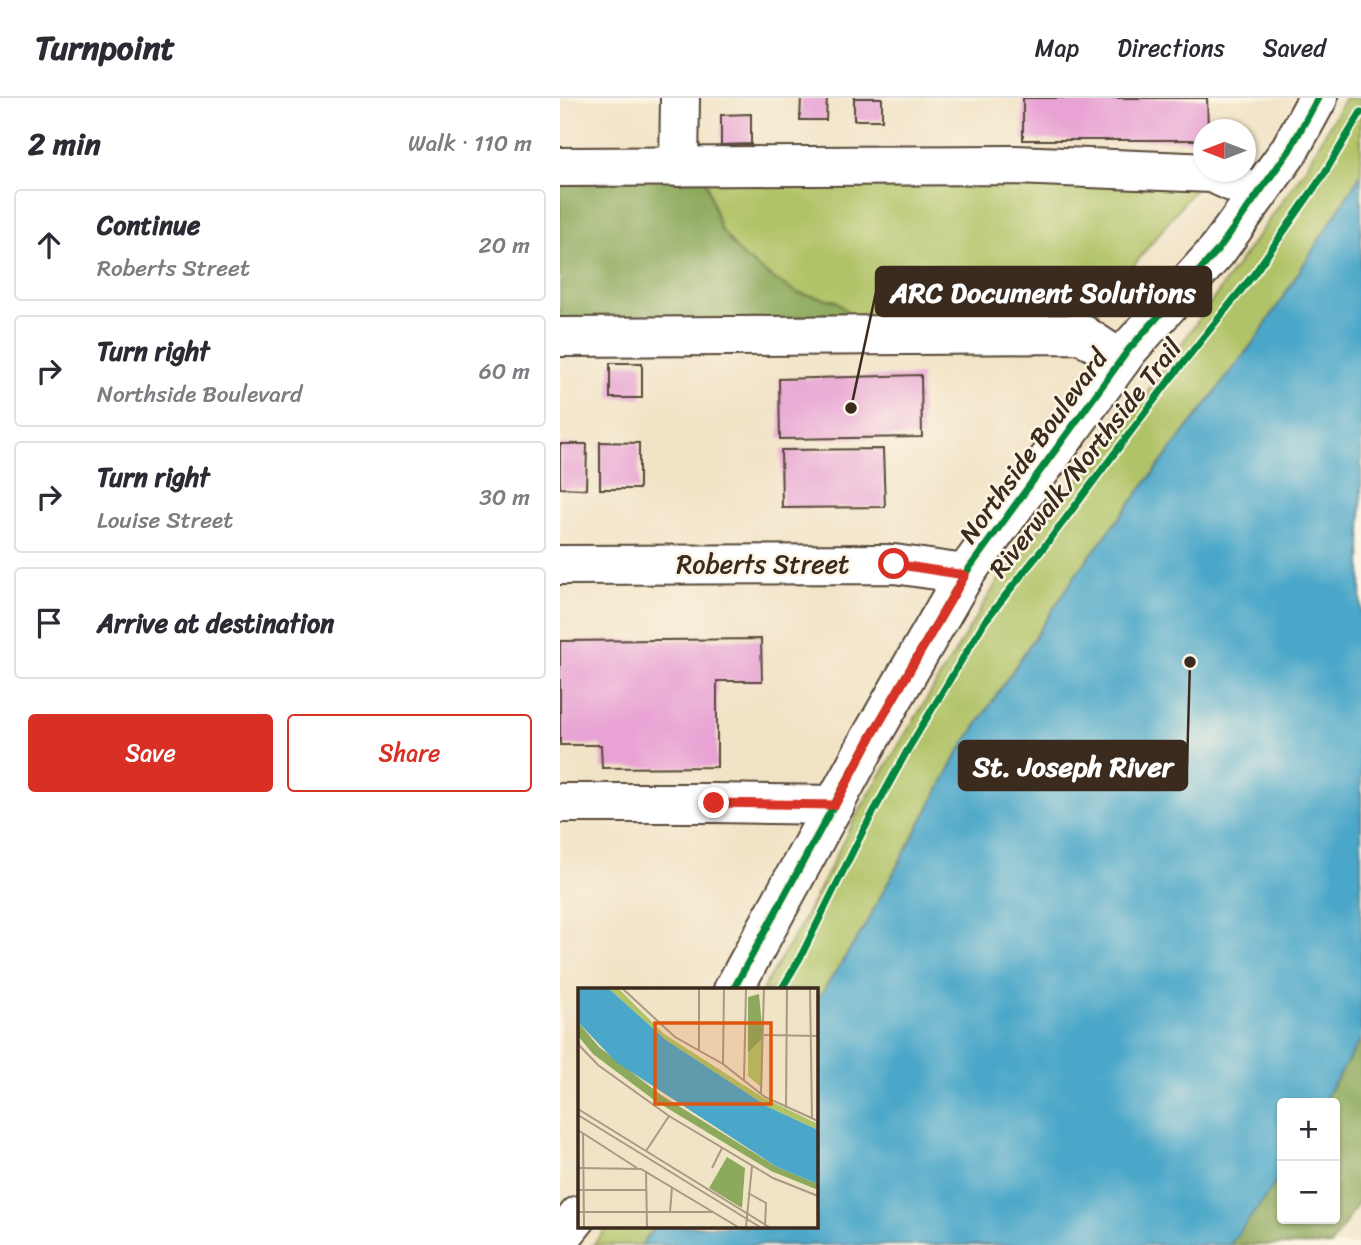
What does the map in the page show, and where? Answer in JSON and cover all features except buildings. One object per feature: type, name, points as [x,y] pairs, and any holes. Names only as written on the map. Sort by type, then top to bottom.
[{"type":"street","points":[[679,167],[680,98]]},
{"type":"street","name":"Northside Boulevard","points":[[734,988],[871,737],[965,575],[1129,349],[1217,251],[1289,151],[1318,98]]},
{"type":"street","points":[[560,167],[1016,165],[1212,173],[1258,194]]},
{"type":"street","points":[[560,337],[1082,334],[1121,360]]},
{"type":"street","name":"Roberts Street","points":[[560,565],[894,564],[965,575]]},
{"type":"street","points":[[560,803],[835,805]]},
{"type":"street","points":[[560,1239],[578,1217]]},
{"type":"green space","points":[[1345,98],[1361,98],[1361,174],[1259,335],[1077,573],[959,752],[862,931],[817,1000],[817,988],[763,988],[802,923],[855,818],[996,584],[1154,383],[1305,169]]},
{"type":"green space","points":[[705,178],[1200,182],[1087,324],[852,327],[836,301],[798,293],[771,277],[741,255],[720,228]]},
{"type":"green space","points":[[705,178],[720,228],[741,255],[798,293],[836,301],[852,316],[560,327],[560,179]]},
{"type":"green space","points":[[1361,1039],[1361,1198],[1331,1245],[1230,1245],[1277,1179],[1277,1224],[1340,1224],[1340,1098],[1325,1098]]},
{"type":"green space","points":[[606,1228],[654,1228],[641,1245],[593,1245]]},
{"type":"water","points":[[1361,174],[1361,1039],[1325,1098],[1277,1098],[1277,1179],[1272,1188],[1230,1245],[641,1245],[654,1228],[817,1228],[817,1000],[862,931],[959,752],[1077,573],[1259,335]]},
{"type":"cycle path","name":"Riverwalk/Northside Trail","points":[[734,988],[871,737],[965,574],[1129,349],[1217,251],[1289,151],[1318,98]]},
{"type":"cycle path","name":"Riverwalk/Northside Trail","points":[[782,988],[907,751],[985,621],[1254,274],[1324,174],[1361,112]]},
{"type":"place","name":"ARC Document Solutions","points":[[851,408]]},
{"type":"place","name":"St. Joseph River","points":[[1190,662]]},
{"type":"route","points":[[714,803],[835,805],[871,737],[965,575],[894,564]]}]
